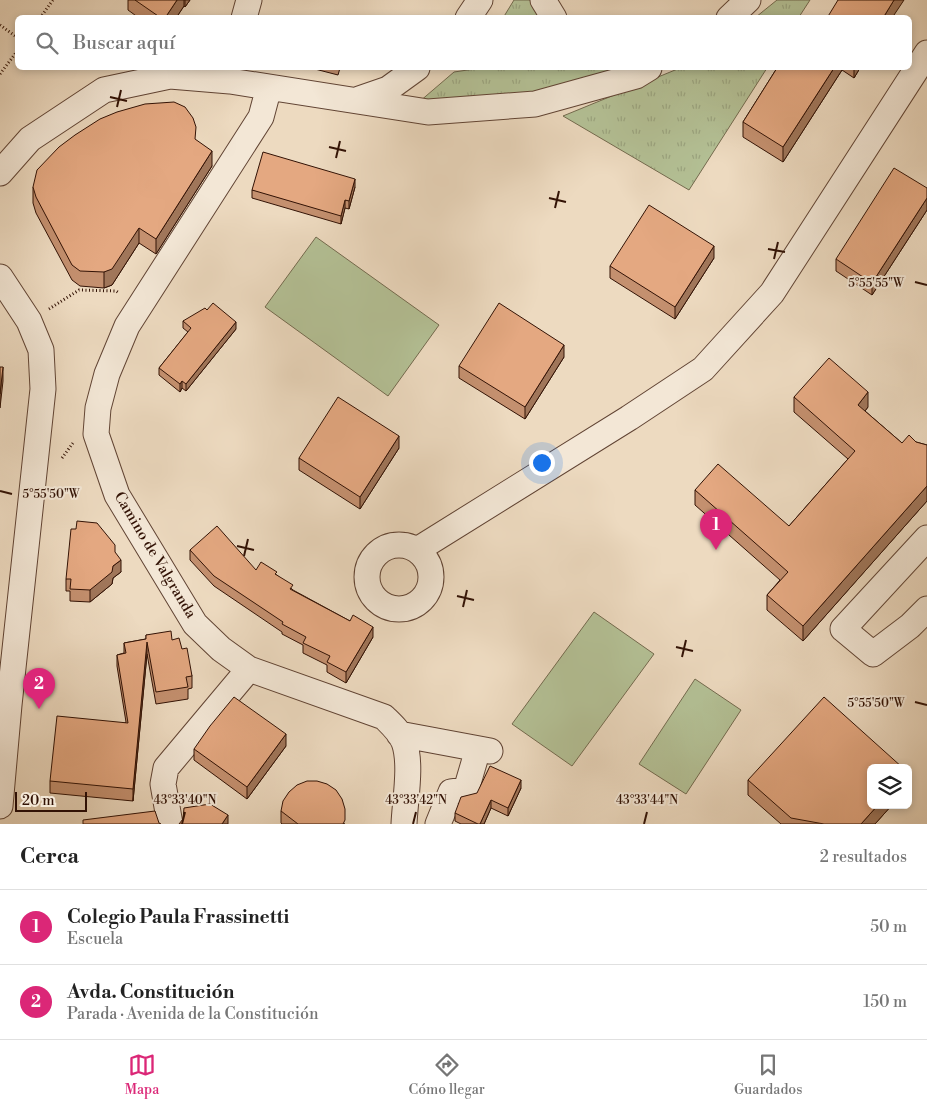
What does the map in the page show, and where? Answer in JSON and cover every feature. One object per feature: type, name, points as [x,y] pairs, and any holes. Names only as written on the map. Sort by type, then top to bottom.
[{"type":"street","points":[[245,15],[249,0]]},
{"type":"street","points":[[470,15],[480,0]]},
{"type":"street","points":[[542,0],[552,15]]},
{"type":"street","points":[[732,15],[748,0]]},
{"type":"street","points":[[417,550],[704,369],[772,293],[927,53]]},
{"type":"street","points":[[356,100],[388,89],[419,70]]},
{"type":"street","points":[[0,173],[30,139],[104,90],[170,76],[230,74],[269,87],[428,112],[535,104],[636,76],[645,70]]},
{"type":"street","name":"Camino de Valgranda","points":[[269,87],[261,117],[127,326],[107,374],[98,408],[96,434],[117,495],[195,624],[221,649],[249,669],[384,717],[396,728],[404,741],[407,759],[404,824]]},
{"type":"street","points":[[0,277],[29,322],[41,350],[43,389],[8,705],[0,806]]},
{"type":"street","points":[[927,538],[843,629],[873,654],[910,626],[927,609]]},
{"type":"street","points":[[170,824],[163,784],[166,768],[249,669]]},
{"type":"street","points":[[399,734],[484,750],[466,790],[451,792],[438,824]]},
{"type":"path","points":[[42,15],[53,0]]},
{"type":"path","points":[[0,24],[15,36]]},
{"type":"path","points":[[0,74],[15,54]]},
{"type":"path","points":[[29,322],[79,290],[116,292],[142,302]]},
{"type":"path","points":[[60,461],[76,438]]},
{"type":"green space","points":[[514,0],[535,0],[545,15],[505,15]]},
{"type":"green space","points":[[777,0],[810,0],[800,15],[758,15]]},
{"type":"green space","points":[[468,70],[622,70],[529,94],[419,102],[454,72]]},
{"type":"green space","points":[[675,70],[766,70],[689,190],[563,116]]},
{"type":"green space","points":[[316,237],[439,325],[388,396],[265,307]]},
{"type":"green space","points":[[594,612],[654,654],[572,766],[512,724]]},
{"type":"green space","points":[[695,679],[741,710],[686,794],[639,764]]},
{"type":"building","points":[[135,0],[177,0],[167,15],[157,15]]},
{"type":"building","points":[[838,0],[894,0],[885,15],[829,15]]},
{"type":"building","points":[[776,70],[833,70],[783,147],[743,122]]},
{"type":"building","points":[[174,102],[185,107],[193,118],[196,127],[195,139],[212,151],[156,239],[139,228],[112,269],[104,272],[80,271],[72,265],[36,197],[33,187],[37,170],[59,147],[100,119],[145,104]]},
{"type":"building","points":[[263,152],[355,179],[349,201],[345,200],[341,216],[252,190]]},
{"type":"building","points":[[894,168],[927,188],[927,198],[872,283],[836,259]]},
{"type":"building","points":[[649,205],[714,246],[675,307],[610,266]]},
{"type":"building","points":[[213,303],[236,322],[186,384],[182,381],[180,384],[159,368],[191,328],[183,321],[205,308],[207,310]]},
{"type":"building","points":[[499,303],[564,345],[525,407],[459,366]]},
{"type":"building","points":[[829,358],[868,392],[858,405],[902,443],[909,435],[916,442],[927,445],[927,486],[803,626],[767,595],[788,572],[695,490],[718,464],[789,526],[855,451],[794,397]]},
{"type":"building","points":[[0,367],[3,367],[0,394]]},
{"type":"building","points":[[338,397],[399,436],[360,497],[299,458]]},
{"type":"building","points":[[77,521],[97,523],[115,545],[115,552],[121,560],[113,566],[112,572],[90,590],[70,589],[71,579],[66,579],[71,529],[76,529]]},
{"type":"building","points":[[217,526],[256,570],[261,562],[277,572],[275,574],[293,585],[290,589],[350,621],[353,615],[373,627],[346,672],[327,662],[330,656],[303,643],[306,637],[282,624],[283,622],[214,576],[190,550]]},
{"type":"building","points":[[171,631],[172,640],[179,638],[182,649],[187,648],[192,676],[186,677],[188,687],[156,692],[147,642],[133,789],[50,781],[57,716],[128,723],[117,655],[126,653],[124,643],[146,639],[146,635]]},
{"type":"building","points":[[234,697],[286,734],[247,787],[194,749]]},
{"type":"building","points":[[824,697],[899,764],[867,764],[867,809],[874,809],[861,824],[824,824],[791,818],[748,780]]},
{"type":"building","points":[[490,766],[521,780],[508,808],[491,800],[480,824],[478,824],[455,813],[461,797],[477,793]]},
{"type":"building","points":[[307,781],[327,784],[336,790],[342,799],[345,809],[343,824],[298,824],[281,811],[283,801],[289,792],[297,785]]},
{"type":"building","points":[[210,804],[228,815],[222,824],[179,824],[183,819],[184,808]]},
{"type":"building","points":[[155,811],[161,824],[83,824],[83,820]]},
{"type":"place","name":"Colegio Paula Frassinetti","points":[[716,550]]},
{"type":"place","name":"Avda. Constitución","points":[[39,709]]}]
